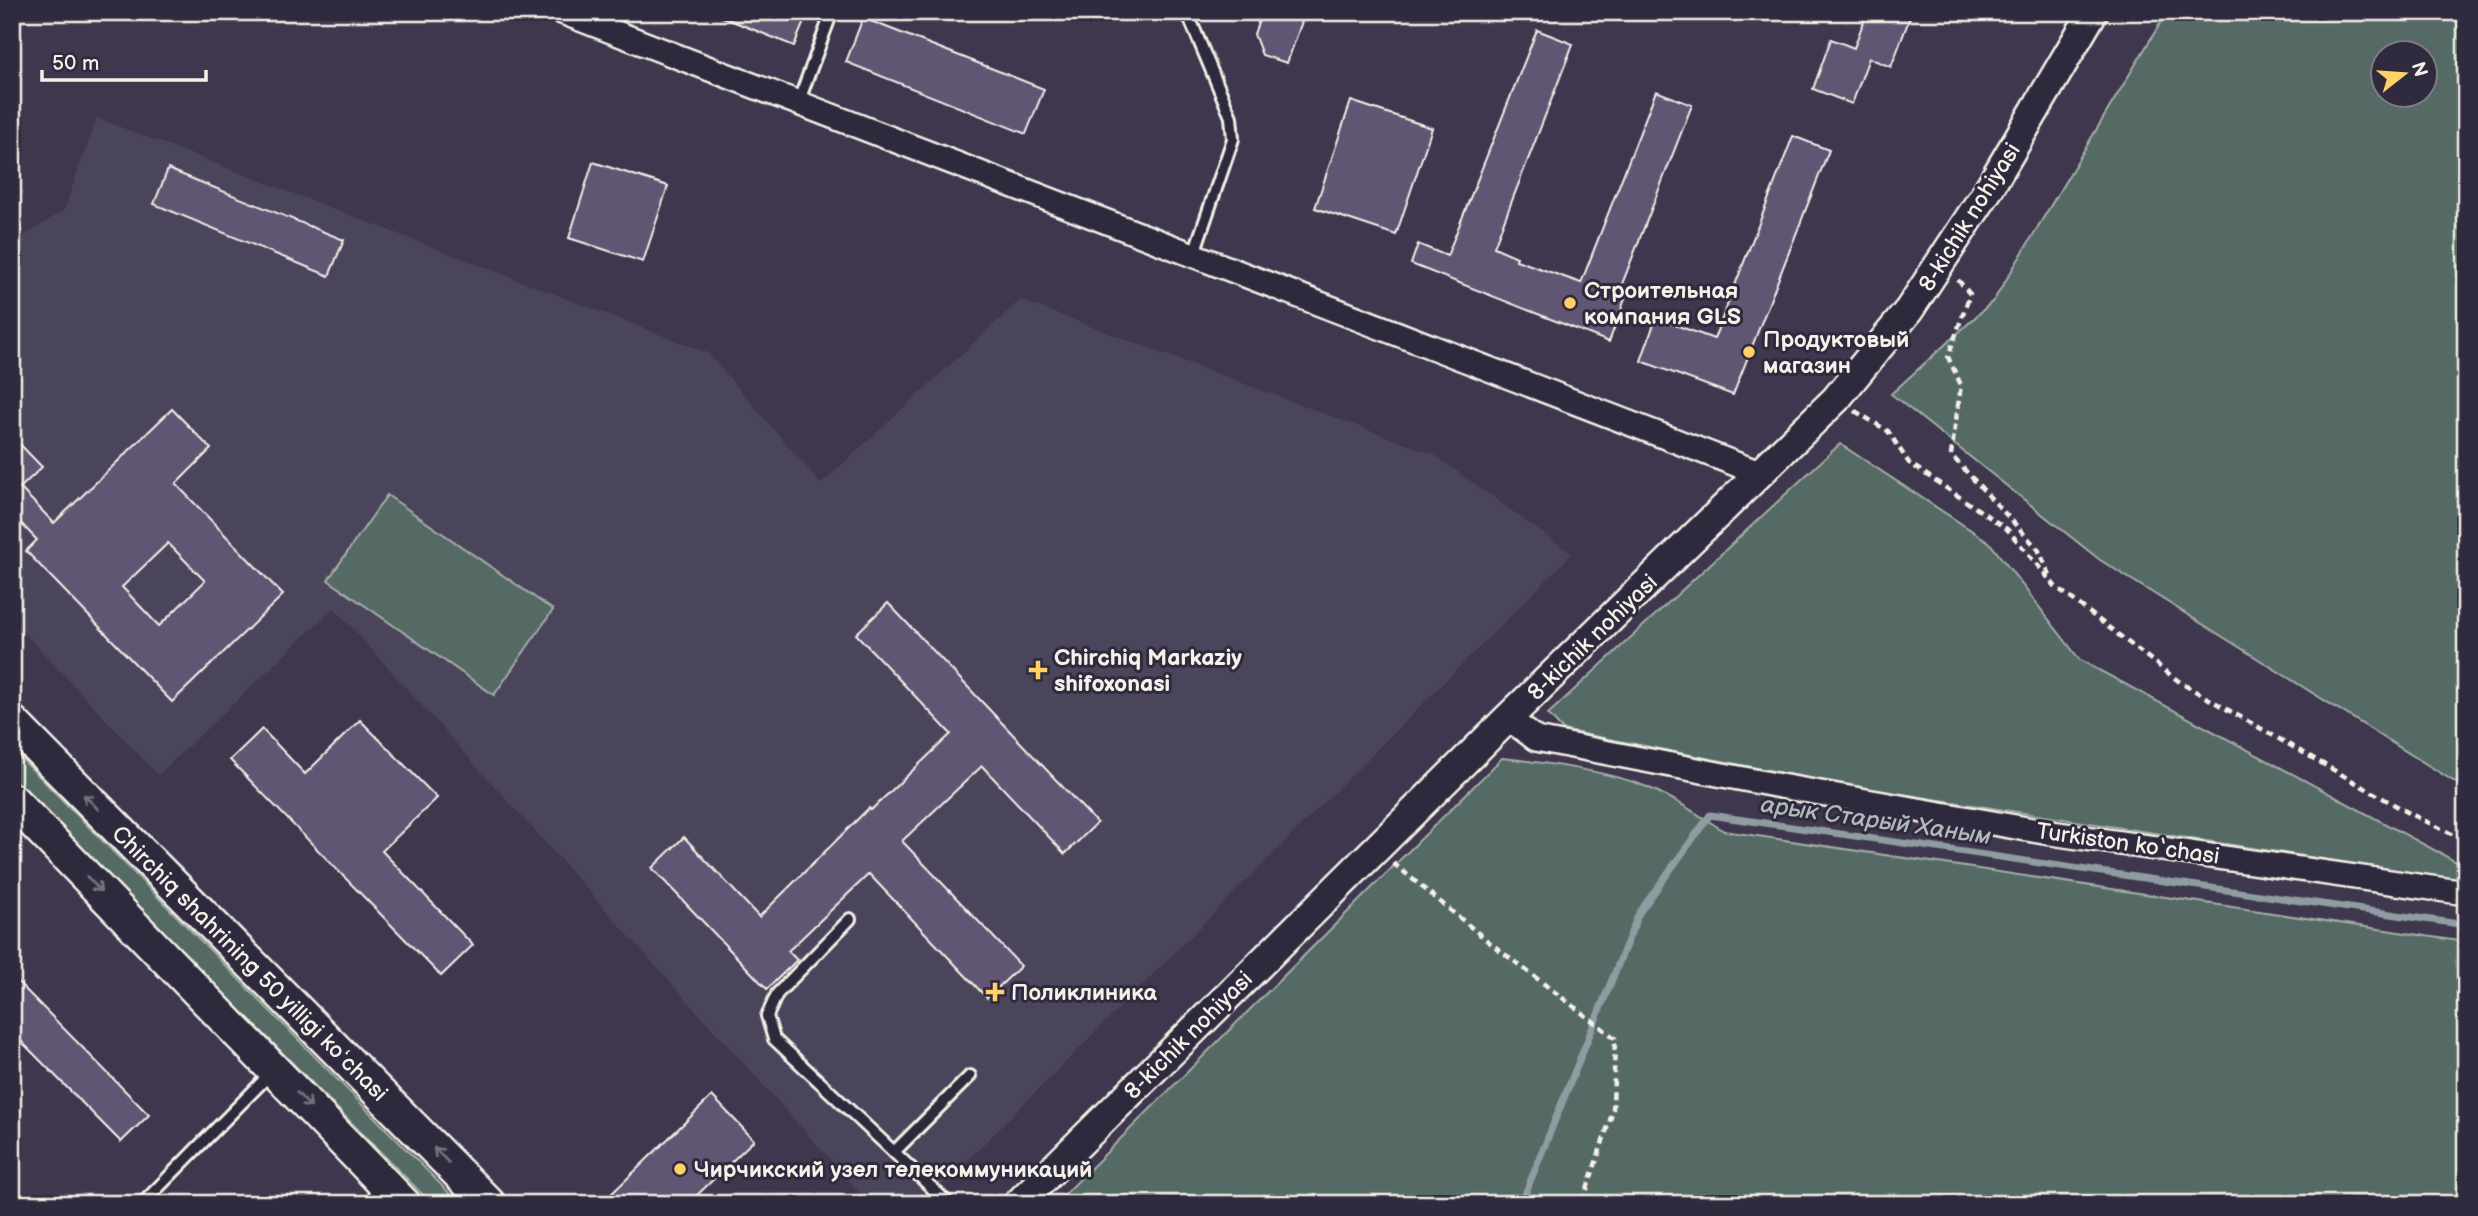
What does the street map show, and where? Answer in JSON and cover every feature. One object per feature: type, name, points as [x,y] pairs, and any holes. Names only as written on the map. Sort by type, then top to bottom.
[{"type":"main road","name":"Chirchiq shahrining 50 yilligi koʻchasi","points":[[12,722],[489,1204]]},
{"type":"main road","points":[[12,800],[404,1204]]},
{"type":"street","points":[[562,12],[1759,473]]},
{"type":"street","name":"8-kichik nohiyasi","points":[[1018,1204],[1508,718],[1836,399],[1909,310],[1988,190],[2093,12]]},
{"type":"street","name":"Turkiston ko‘chasi","points":[[1508,718],[1536,739],[1780,786],[2044,832],[2466,893]]},
{"type":"lane","points":[[799,103],[832,12]]},
{"type":"lane","points":[[1188,12],[1231,117],[1233,139],[1193,256]]},
{"type":"lane","points":[[850,919],[777,994],[767,1016],[774,1039],[949,1204]]},
{"type":"lane","points":[[142,1204],[274,1070]]},
{"type":"lane","points":[[894,1152],[970,1076]]},
{"type":"path","points":[[1941,261],[1970,294],[1948,357],[1961,385],[1951,455],[2038,549],[2055,586]]},
{"type":"path","points":[[1836,399],[1888,431],[1909,463],[2007,529],[2055,586],[2181,683],[2409,813],[2466,841]]},
{"type":"path","points":[[1376,849],[1489,942],[1615,1038],[1613,1111],[1583,1204]]},
{"type":"shaded area","points":[[97,118],[708,353],[821,484],[1020,300],[1433,454],[1572,554],[924,1204],[870,1204],[334,608],[158,775],[12,620],[12,244],[64,210]]},
{"type":"green space","points":[[2167,12],[2466,12],[2466,789],[2100,560],[1891,394],[1994,300]]},
{"type":"green space","points":[[1840,444],[1989,542],[2080,660],[2466,867],[2466,881],[1849,786],[1563,730],[1548,714]]},
{"type":"green space","points":[[387,495],[553,610],[494,695],[328,580]]},
{"type":"green space","points":[[12,749],[460,1204],[432,1204],[12,780]]},
{"type":"green space","points":[[1502,758],[1590,771],[1624,779],[1672,799],[1724,831],[2466,942],[2466,1204],[1055,1204]]},
{"type":"building","points":[[710,12],[808,12],[794,46]]},
{"type":"building","points":[[1262,12],[1294,12],[1304,16],[1287,63],[1262,55],[1254,34]]},
{"type":"building","points":[[1867,12],[1912,12],[1891,67],[1869,58],[1852,104],[1813,89],[1831,39],[1854,48]]},
{"type":"building","points":[[863,18],[1044,89],[1026,134],[846,62]]},
{"type":"building","points":[[1537,30],[1573,44],[1494,247],[1517,257],[1516,260],[1581,283],[1656,91],[1692,105],[1617,297],[1625,299],[1609,342],[1411,264],[1418,244],[1447,256]]},
{"type":"building","points":[[1351,101],[1432,128],[1396,235],[1315,208]]},
{"type":"building","points":[[1793,136],[1829,150],[1733,395],[1641,361],[1656,318],[1714,339]]},
{"type":"building","points":[[593,162],[668,186],[643,262],[569,238]]},
{"type":"building","points":[[168,169],[344,240],[329,276],[154,204]]},
{"type":"building","points":[[172,409],[211,449],[176,484],[283,595],[172,702],[26,551],[37,540],[12,514],[12,436],[42,467],[20,488],[54,523]],"holes":[[[168,543],[205,581],[159,626],[122,587]]]},
{"type":"building","points":[[888,603],[1097,823],[1065,854],[982,766],[902,841],[1021,966],[987,998],[869,874],[788,951],[797,960],[767,989],[652,868],[684,837],[759,917],[869,808],[871,810],[951,734],[856,634]]},
{"type":"building","points":[[360,720],[437,798],[382,851],[473,945],[441,976],[230,760],[262,729],[305,774]]},
{"type":"building","points":[[12,976],[149,1115],[121,1142],[12,1032]]},
{"type":"building","name":"Чирчикский узел телекоммуникаций","points":[[712,1096],[754,1140],[688,1204],[601,1204]]},
{"type":"waterway","name":"арык Старый Ханым","points":[[1521,1204],[1639,913],[1710,815],[2466,925]]},
{"type":"place","name":"Строительная компания GLS","points":[[1570,303]]},
{"type":"place","name":"Продуктовый магазин","points":[[1749,352]]},
{"type":"place","name":"Chirchiq Markaziy shifoxonasi","points":[[1038,670]]},
{"type":"place","name":"Поликлиника","points":[[995,992]]},
{"type":"place","name":"Чирчикский узел телекоммуникаций","points":[[680,1169]]}]
